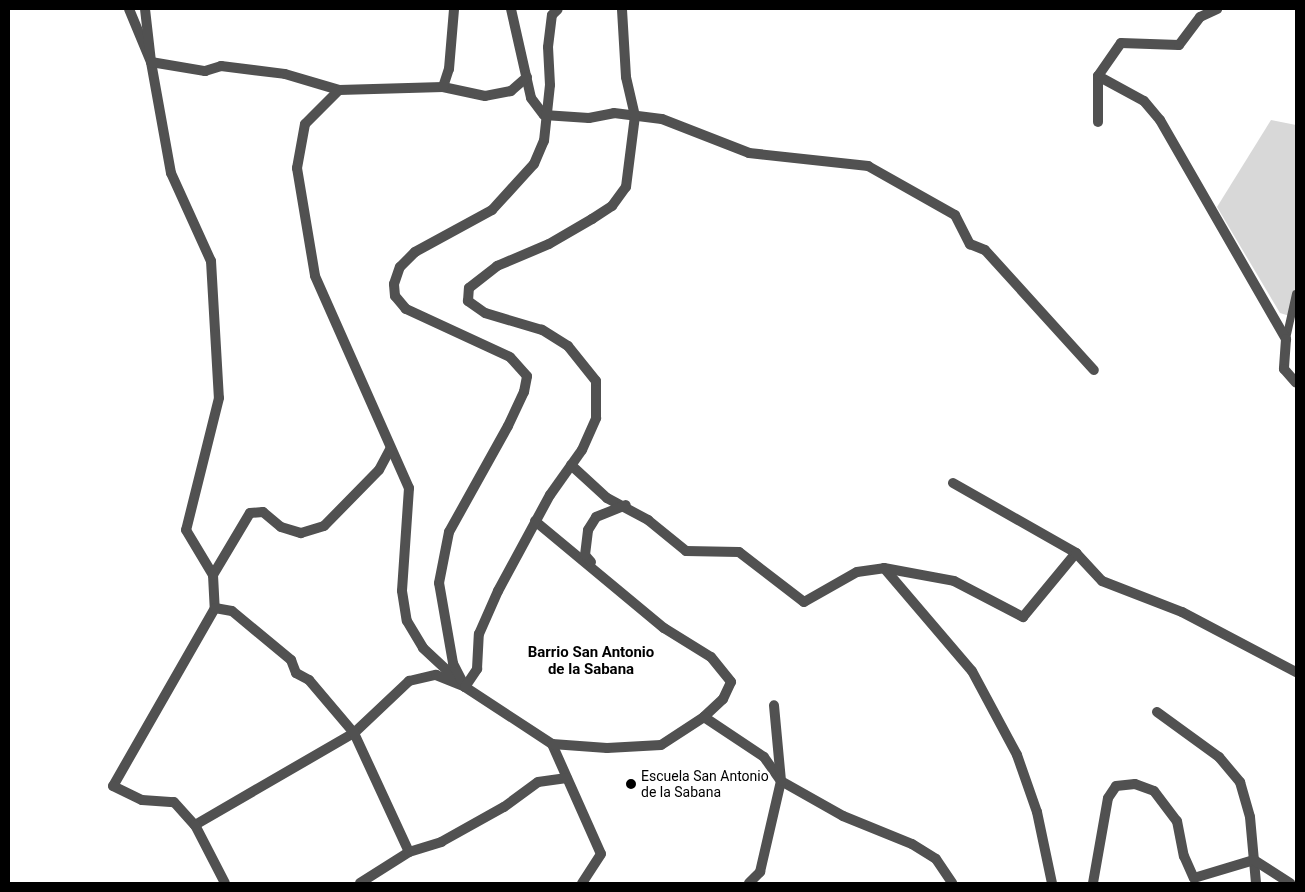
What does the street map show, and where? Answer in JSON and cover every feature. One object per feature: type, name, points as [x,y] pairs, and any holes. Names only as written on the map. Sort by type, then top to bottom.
[{"type":"street","points":[[129,9],[151,62]]},
{"type":"street","points":[[145,9],[151,62],[171,173],[211,260],[219,398],[186,530],[213,575],[216,608],[113,786],[142,800],[174,802],[195,825],[225,883]]},
{"type":"street","points":[[443,87],[449,69],[454,9]]},
{"type":"street","points":[[511,9],[531,98],[544,115]]},
{"type":"street","points":[[465,687],[453,662],[438,583],[449,532],[508,426],[524,392],[527,376],[510,358],[406,309],[395,296],[394,284],[400,267],[415,252],[480,217],[520,183],[544,141],[544,115],[550,85],[548,47],[552,15],[558,9]]},
{"type":"street","points":[[465,687],[477,669],[479,634],[486,617],[535,521],[571,465],[596,418],[596,381],[568,346],[542,330],[485,313],[468,300],[469,288],[497,266],[550,244],[612,206],[626,187],[635,116],[626,77],[622,9]]},
{"type":"street","points":[[1098,122],[1098,76],[1121,42],[1179,45],[1200,17],[1217,9]]},
{"type":"street","points":[[151,62],[205,71],[220,66],[285,74],[339,90],[443,87],[485,96],[511,91],[527,77]]},
{"type":"street","points":[[1098,76],[1144,101],[1160,120],[1286,339],[1284,369],[1296,383]]},
{"type":"street","points":[[339,90],[305,124],[297,168],[315,276],[390,449],[409,488],[402,591],[407,621],[423,648],[465,687],[552,744],[607,748],[661,745],[704,717],[723,699],[731,682],[711,657],[664,628],[601,572],[535,521]]},
{"type":"street","points":[[544,115],[635,116],[662,119],[749,153],[868,166],[955,215],[970,244],[985,250],[1094,370]]},
{"type":"street","points":[[213,575],[250,514],[262,512],[282,527],[301,533],[324,526],[379,470],[390,449]]},
{"type":"street","points":[[571,465],[607,498],[626,505],[686,551],[739,552],[755,560],[804,602],[856,572],[884,568],[954,581],[1023,617],[1076,553]]},
{"type":"street","points":[[953,483],[1076,553],[1102,581],[1182,612],[1296,672]]},
{"type":"street","points":[[601,572],[585,555],[588,530],[596,517],[626,505]]},
{"type":"street","points":[[884,568],[972,671],[1017,755],[1037,812],[1052,883]]},
{"type":"street","points":[[216,608],[232,611],[291,660],[296,673],[309,680],[354,733],[409,852]]},
{"type":"street","points":[[195,825],[354,733],[409,681],[436,675],[465,687]]},
{"type":"street","points":[[750,883],[760,872],[781,781],[774,705]]},
{"type":"street","points":[[1157,712],[1219,757],[1240,782],[1250,817],[1256,883]]},
{"type":"street","points":[[704,717],[764,757],[781,781],[843,816],[912,844],[936,859],[952,883]]},
{"type":"street","points":[[552,744],[601,854],[582,883]]},
{"type":"street","points":[[360,883],[409,852],[441,842],[538,782],[567,778]]},
{"type":"street","points":[[1093,883],[1108,798],[1116,786],[1145,787],[1167,806],[1177,821],[1184,856],[1194,878],[1254,860],[1290,883]]},
{"type":"lane","points":[[1286,339],[1296,294]]},
{"type":"shaded area","points":[[1271,120],[1296,125],[1296,318],[1280,313],[1217,207]]},
{"type":"place","name":"Escuela San Antonio de la Sabana","points":[[631,784]]},
{"type":"district","name":"Barrio San Antonio de la Sabana","points":[[591,660]]}]
